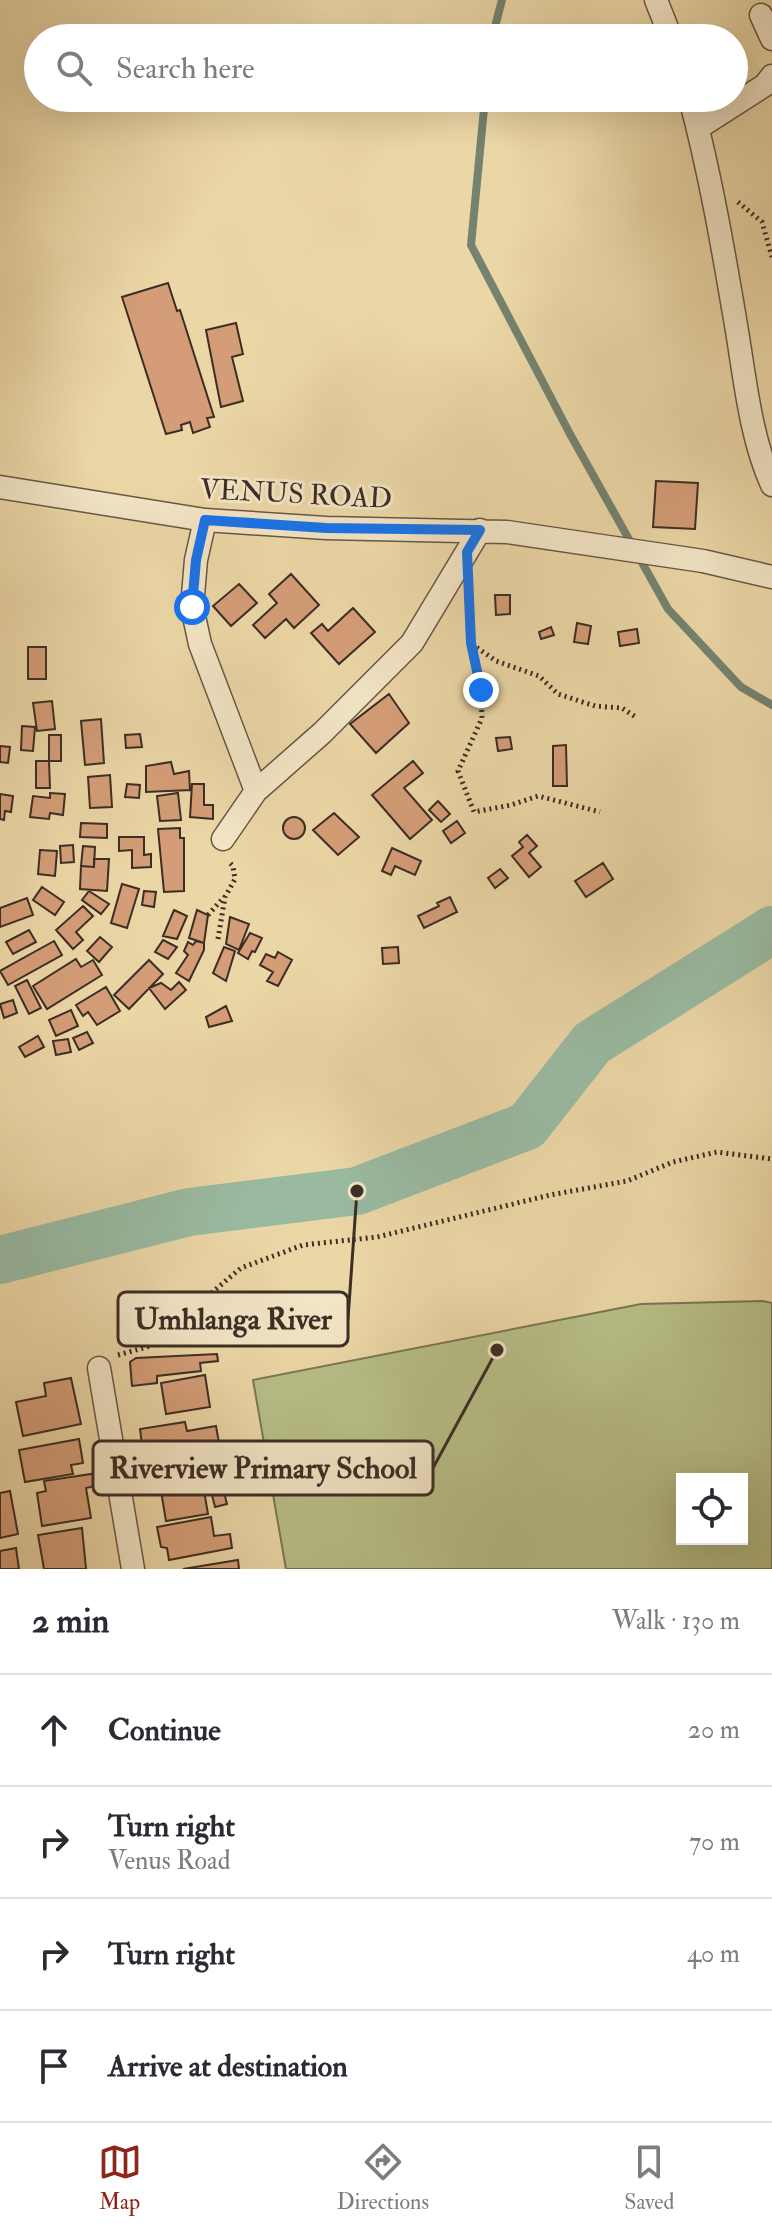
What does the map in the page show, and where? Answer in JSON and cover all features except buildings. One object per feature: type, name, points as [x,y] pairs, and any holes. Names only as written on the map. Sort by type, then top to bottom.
[{"type":"street","points":[[656,0],[665,24]]},
{"type":"street","points":[[761,15],[772,39]]},
{"type":"street","points":[[748,96],[765,85],[772,76]]},
{"type":"street","points":[[694,112],[715,202],[750,409],[765,470],[772,485]]},
{"type":"street","points":[[698,128],[723,112]]},
{"type":"street","name":"VENUS ROAD","points":[[0,487],[205,520],[326,528],[480,530],[591,543],[703,561],[772,577]]},
{"type":"street","points":[[205,520],[196,560],[192,607],[200,644],[256,791]]},
{"type":"street","points":[[223,839],[256,791],[322,733],[412,643],[480,530]]},
{"type":"street","points":[[99,1368],[133,1569]]},
{"type":"path","points":[[715,202],[732,197],[762,222],[772,257]]},
{"type":"path","points":[[467,552],[471,643],[481,690],[482,718],[458,771],[474,812],[538,796],[600,812]]},
{"type":"path","points":[[471,643],[496,661],[539,676],[558,694],[595,706],[622,708],[637,718]]},
{"type":"path","points":[[208,915],[225,897],[235,879],[233,866],[218,851],[223,839]]},
{"type":"path","points":[[218,939],[225,897]]},
{"type":"path","points":[[99,1368],[99,1359],[147,1347],[241,1268],[303,1245],[377,1237],[550,1195],[627,1181],[673,1162],[717,1152],[772,1159]]},
{"type":"green space","points":[[772,1303],[772,1569],[286,1569],[253,1380],[641,1304]]},
{"type":"waterway","points":[[496,24],[502,0]]},
{"type":"waterway","points":[[484,112],[471,245],[570,434],[668,609],[741,687],[772,705]]},
{"type":"waterway","points":[[0,1260],[189,1212],[357,1191],[527,1126],[592,1043],[772,930]]},
{"type":"place","name":"Umhlanga River","points":[[357,1191]]},
{"type":"place","name":"Riverview Primary School","points":[[497,1350]]},
{"type":"route","points":[[192,607],[196,560],[205,520],[326,528],[480,530],[467,552],[471,643],[481,690]]}]
